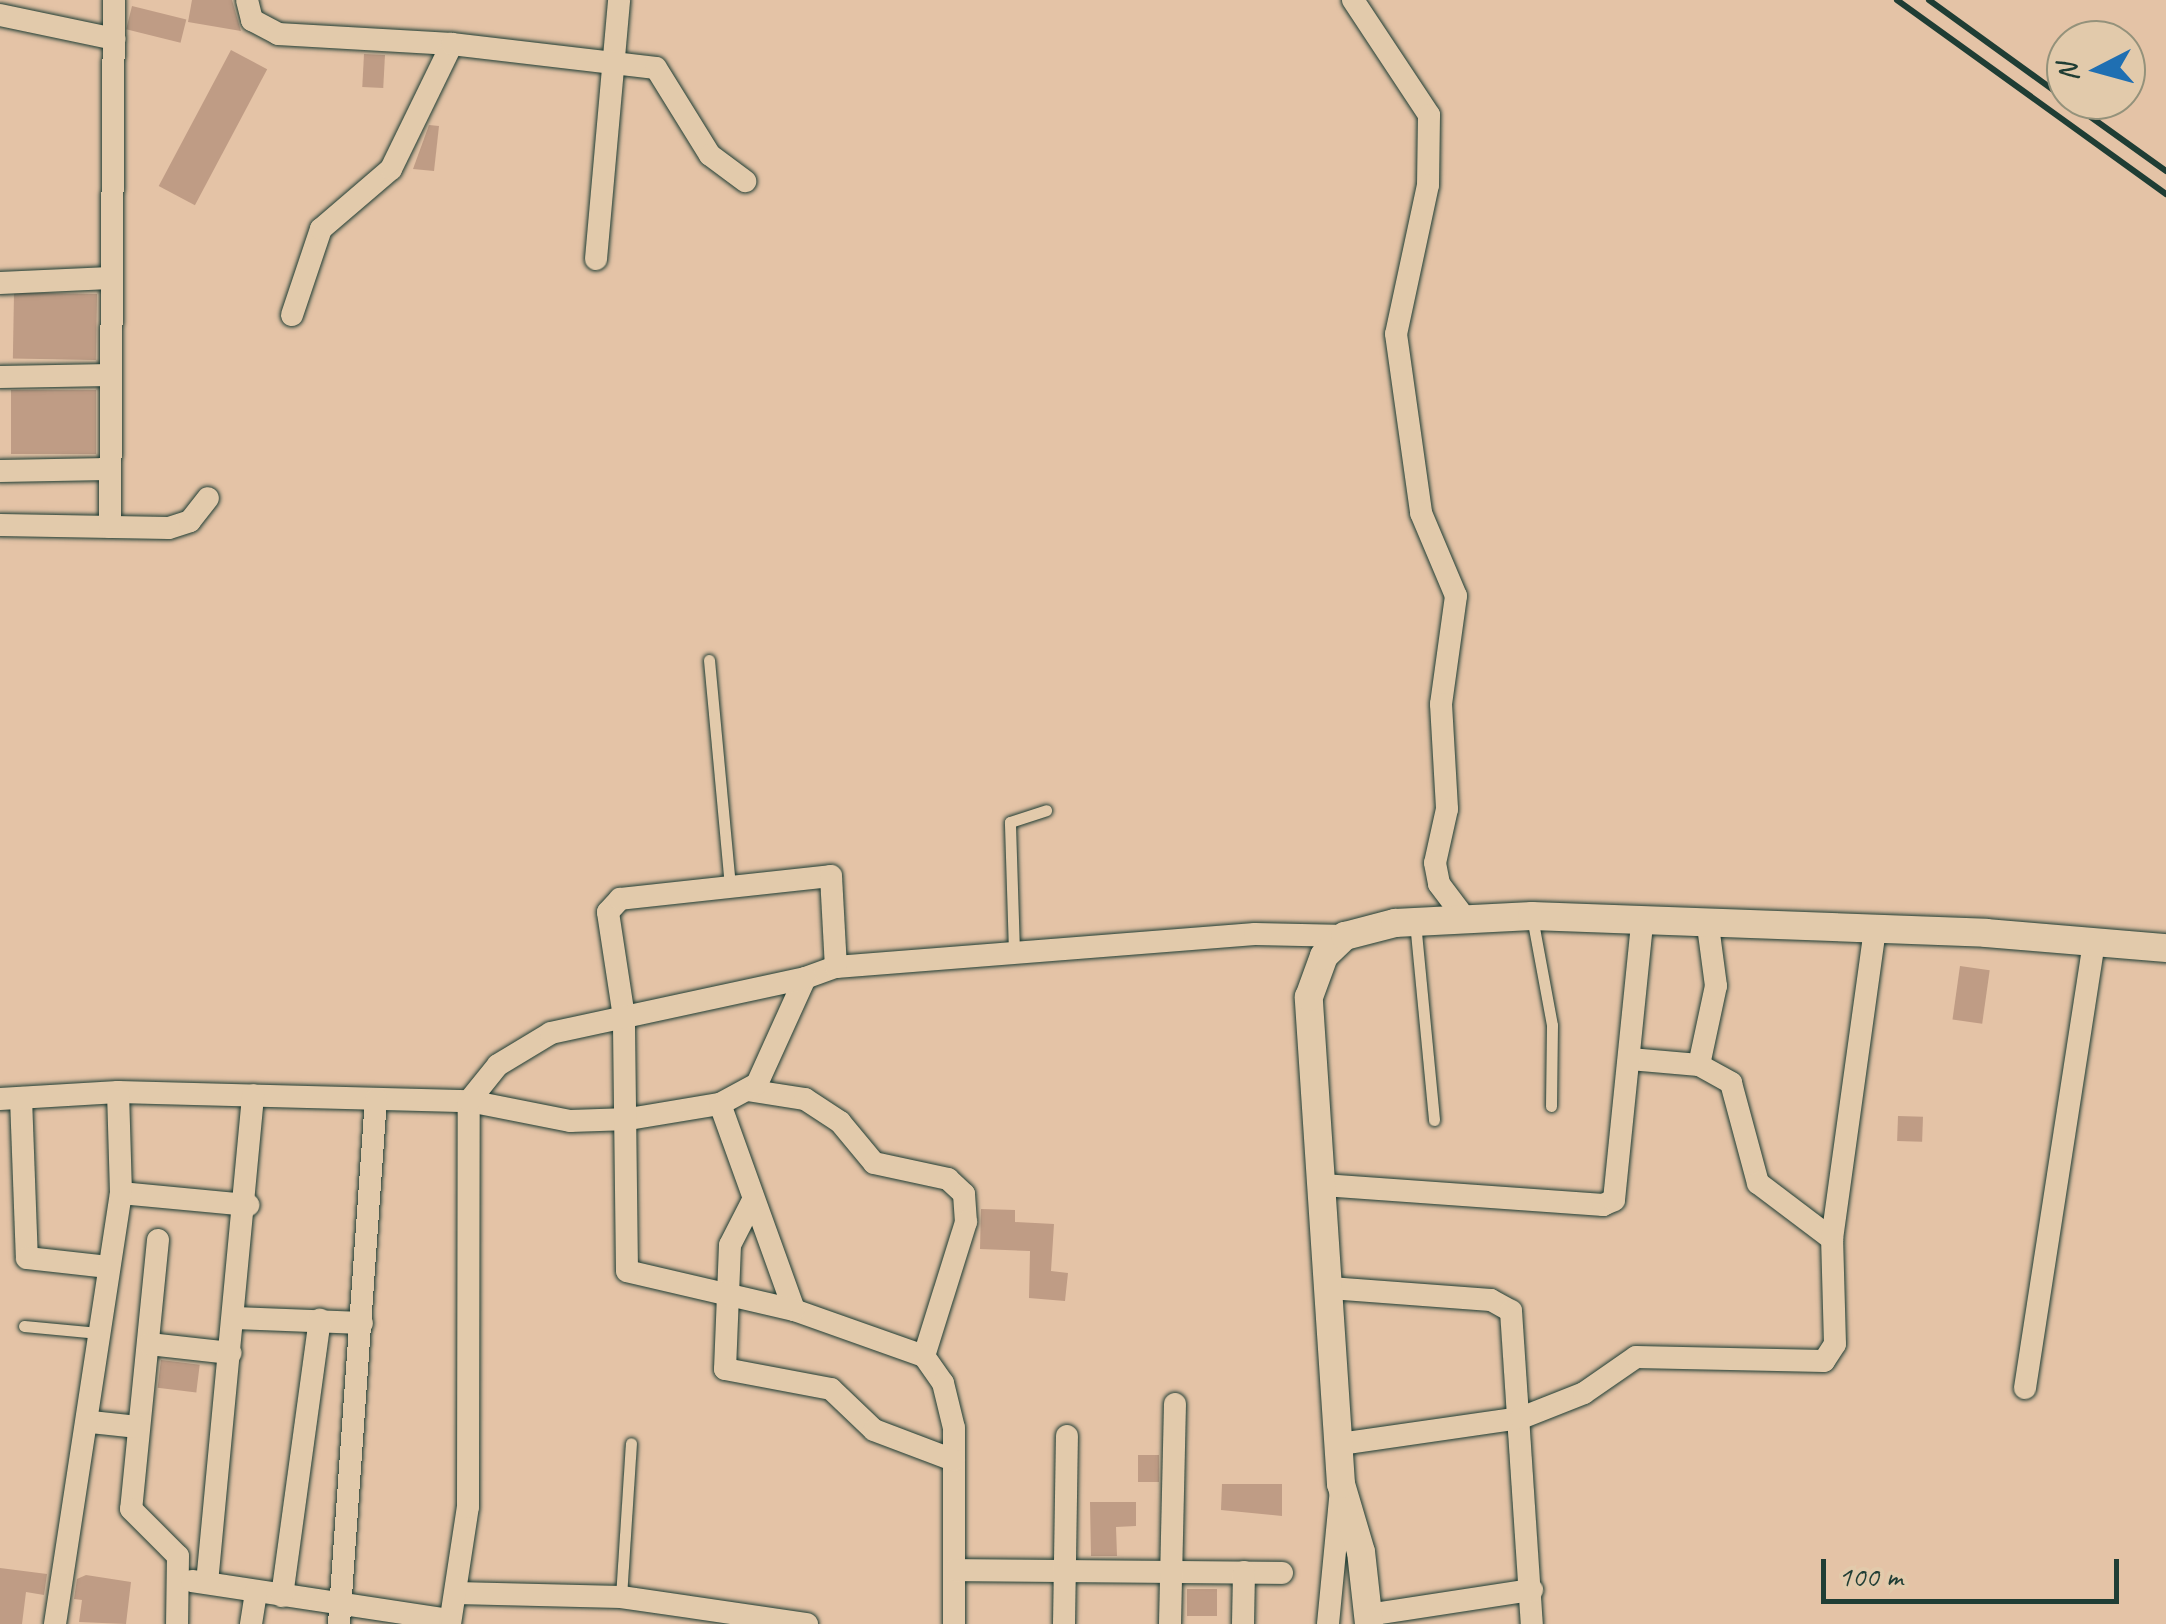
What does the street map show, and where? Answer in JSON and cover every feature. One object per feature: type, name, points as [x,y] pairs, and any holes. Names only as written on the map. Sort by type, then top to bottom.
[{"type":"street","points":[[110,527],[114,0]]},
{"type":"street","points":[[247,0],[252,20],[278,34],[614,57],[656,68],[710,155],[745,180]]},
{"type":"street","points":[[596,260],[619,0]]},
{"type":"street","points":[[1352,0],[1429,115],[1428,186],[1396,334],[1421,513],[1456,596],[1440,704],[1447,809],[1435,863],[1439,884],[1464,917]]},
{"type":"street","points":[[0,15],[114,39]]},
{"type":"street","points":[[292,315],[321,229],[391,168],[452,44]]},
{"type":"street","points":[[0,283],[110,278]]},
{"type":"street","points":[[0,376],[110,375]]},
{"type":"street","points":[[0,471],[108,470]]},
{"type":"street","points":[[0,524],[183,524],[208,498]]},
{"type":"street","points":[[836,966],[831,876],[730,885],[611,903],[607,923],[624,1017],[629,1120],[627,1272],[794,1310],[924,1356],[950,1404],[954,1624]]},
{"type":"street","points":[[158,1240],[131,1509],[170,1544],[195,1581],[282,1596],[340,1615],[450,1622],[456,1593],[472,1374],[469,1101],[526,1044],[624,1017],[805,978],[836,966],[1255,934],[1346,936],[1464,917],[1532,916],[1875,931],[2166,948]]},
{"type":"street","points":[[1324,1185],[1609,1204],[1630,1059],[1642,922]]},
{"type":"street","points":[[1699,1066],[1716,986],[1708,926]]},
{"type":"street","points":[[1340,1444],[1520,1418],[1584,1393],[1636,1357],[1824,1361],[1835,1344],[1832,1239],[1875,931]]},
{"type":"street","points":[[1328,1624],[1341,1484],[1340,1444],[1309,997],[1324,956],[1346,936]]},
{"type":"street","points":[[2025,1388],[2094,942]]},
{"type":"street","points":[[109,1267],[27,1258],[11,1098],[118,1092],[469,1101],[570,1122],[629,1120],[720,1104],[747,1090],[769,1070],[805,978]]},
{"type":"street","points":[[1630,1059],[1699,1066],[1731,1084],[1758,1183],[1832,1239]]},
{"type":"street","points":[[747,1090],[805,1099],[840,1122],[874,1163],[948,1179],[964,1194],[966,1222],[924,1356]]},
{"type":"street","points":[[55,1624],[91,1422],[98,1333],[121,1193],[118,1092]]},
{"type":"street","points":[[177,1624],[195,1581],[231,1352],[248,1206],[254,1095]]},
{"type":"street","points":[[340,1615],[376,1099]]},
{"type":"street","points":[[720,1104],[752,1202],[794,1310]]},
{"type":"street","points":[[121,1193],[248,1206]]},
{"type":"street","points":[[752,1202],[730,1245],[721,1358],[734,1376],[830,1389],[874,1430],[954,1460]]},
{"type":"street","points":[[1330,1288],[1504,1306],[1516,1326],[1532,1624]]},
{"type":"street","points":[[235,1318],[362,1323]]},
{"type":"street","points":[[282,1596],[320,1320]]},
{"type":"street","points":[[148,1344],[231,1352]]},
{"type":"street","points":[[1170,1624],[1175,1404]]},
{"type":"street","points":[[91,1422],[138,1427]]},
{"type":"street","points":[[1064,1624],[1067,1436]]},
{"type":"street","points":[[1341,1484],[1368,1619],[1532,1590]]},
{"type":"street","points":[[955,1570],[1282,1573]]},
{"type":"street","points":[[1242,1624],[1244,1572]]},
{"type":"street","points":[[251,1624],[256,1591]]},
{"type":"street","points":[[456,1593],[621,1597],[807,1624]]},
{"type":"lane","points":[[709,660],[730,885]]},
{"type":"lane","points":[[1014,952],[1010,822],[1046,810]]},
{"type":"lane","points":[[1532,916],[1552,1025],[1551,1106]]},
{"type":"lane","points":[[1415,922],[1434,1120]]},
{"type":"lane","points":[[24,1326],[98,1333]]},
{"type":"lane","points":[[621,1597],[632,1442]]},
{"type":"building","points":[[192,0],[232,0],[241,31],[188,22]]},
{"type":"building","points":[[132,6],[186,20],[181,43],[126,29]]},
{"type":"building","points":[[231,50],[267,69],[195,205],[159,186]]},
{"type":"building","points":[[364,54],[385,55],[383,88],[362,87]]},
{"type":"building","points":[[429,125],[439,126],[434,171],[413,169]]},
{"type":"building","points":[[14,293],[97,294],[96,360],[13,359]]},
{"type":"building","points":[[11,390],[96,390],[96,454],[11,454]]},
{"type":"building","points":[[1960,966],[1990,970],[1982,1024],[1952,1019]]},
{"type":"building","points":[[1898,1116],[1923,1117],[1922,1142],[1897,1141]]},
{"type":"building","points":[[981,1209],[1015,1210],[1015,1222],[1054,1224],[1051,1271],[1068,1273],[1065,1301],[1029,1298],[1030,1251],[980,1249]]},
{"type":"building","points":[[161,1360],[200,1365],[196,1393],[158,1388]]},
{"type":"building","points":[[1138,1455],[1159,1455],[1159,1482],[1138,1482]]},
{"type":"building","points":[[1222,1484],[1282,1484],[1282,1516],[1221,1510]]},
{"type":"building","points":[[1090,1502],[1136,1502],[1136,1526],[1116,1527],[1117,1556],[1091,1556]]},
{"type":"building","points":[[0,1568],[47,1574],[44,1595],[26,1592],[22,1624],[0,1624]]},
{"type":"building","points":[[86,1575],[131,1582],[126,1624],[79,1622],[82,1600],[74,1599],[77,1579]]},
{"type":"building","points":[[1187,1589],[1217,1589],[1217,1616],[1187,1616]]},
{"type":"railway","points":[[1897,0],[2166,194]]},
{"type":"railway","points":[[1929,0],[2046,85]]},
{"type":"railway","points":[[2095,120],[2166,171]]}]
